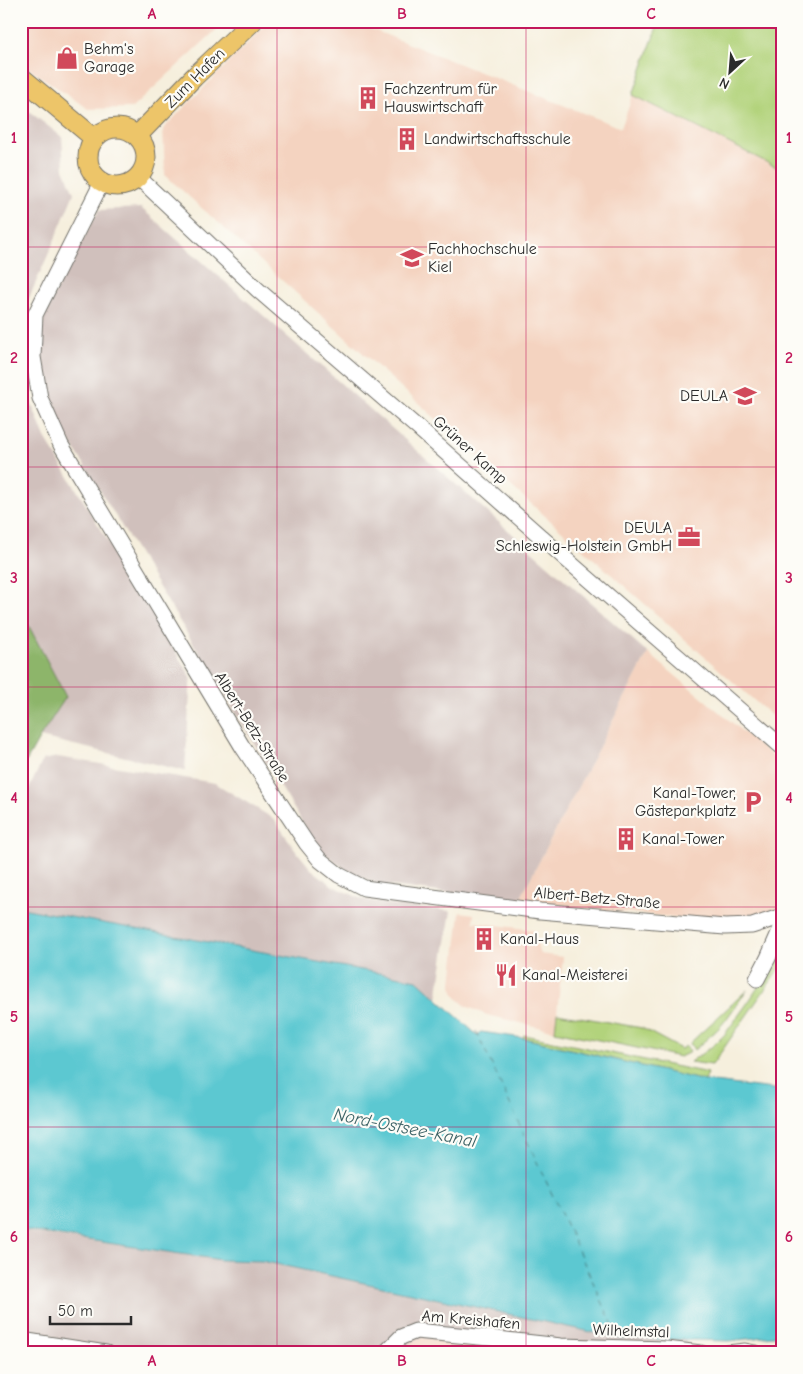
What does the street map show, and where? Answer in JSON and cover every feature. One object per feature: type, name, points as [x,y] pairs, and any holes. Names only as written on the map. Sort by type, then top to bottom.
[{"type":"main road","name":"Zum Hafen","points":[[138,136],[194,77],[253,21]]},
{"type":"main road","points":[[21,78],[94,138]]},
{"type":"main road","points":[[111,128],[121,128],[130,130],[138,136],[146,151],[146,162],[138,177],[129,183],[119,186],[102,182],[93,174],[87,156],[89,146],[102,131],[111,128]]},
{"type":"street","name":"Grüner Kamp","points":[[138,177],[258,290],[782,747]]},
{"type":"street","name":"Albert-Betz-Straße","points":[[102,182],[35,315],[33,358],[40,398],[61,444],[242,746],[307,844],[320,860],[339,875],[364,888],[540,912],[725,928],[752,926],[782,916]]},
{"type":"street","points":[[757,979],[782,926]]},
{"type":"street","name":"Am Kreishafen","points":[[385,1353],[401,1337],[416,1331],[489,1338],[563,1349]]},
{"type":"street","points":[[21,1340],[106,1353]]},
{"type":"street","name":"Wilhelmstal","points":[[563,1349],[666,1349],[701,1353]]},
{"type":"street","points":[[728,1353],[745,1351],[755,1353]]},
{"type":"shaded area","points":[[21,21],[226,21],[132,108],[88,109],[21,63]]},
{"type":"shaded area","points":[[269,21],[351,21],[621,128],[633,95],[782,170],[782,725],[485,463],[165,175],[163,129]]},
{"type":"shaded area","points":[[21,105],[62,137],[64,169],[74,193],[21,316]]},
{"type":"shaded area","points":[[141,208],[648,653],[518,902],[376,884],[345,869],[318,848],[66,435],[47,396],[39,353],[44,313],[99,210]]},
{"type":"shaded area","points":[[21,348],[26,389],[45,438],[191,677],[185,771],[40,737],[66,697],[21,611]]},
{"type":"shaded area","points":[[648,653],[782,764],[782,905],[774,911],[735,923],[518,902]]},
{"type":"shaded area","points":[[58,757],[215,783],[274,819],[311,869],[333,886],[362,899],[393,905],[451,911],[437,998],[417,980],[21,908],[21,805],[43,760]]},
{"type":"shaded area","points":[[460,912],[474,914],[473,922],[533,930],[540,954],[563,957],[555,1031],[487,1015],[466,1006],[459,1000],[453,992],[452,984]]},
{"type":"shaded area","points":[[21,1231],[221,1260],[262,1261],[619,1338],[687,1340],[687,1353],[524,1353],[422,1338],[410,1343],[398,1353],[21,1353]]},
{"type":"shaded area","points":[[422,1338],[524,1353],[398,1353],[410,1343]]},
{"type":"green space","points":[[659,21],[782,21],[782,170],[633,95]]},
{"type":"green space","points":[[21,611],[66,697],[26,762],[21,758]]},
{"type":"green space","points":[[782,950],[782,965],[712,1065],[690,1062],[714,1045],[725,1034]]},
{"type":"green space","points":[[747,990],[725,1021],[694,1050],[690,1043]]},
{"type":"green space","points":[[557,1013],[642,1028],[681,1049],[686,1046],[690,1052],[680,1057],[555,1031]]},
{"type":"green space","points":[[524,1035],[708,1073],[705,1081],[523,1038]]},
{"type":"water","name":"Nord-Ostsee-Kanal","points":[[21,908],[417,980],[477,1035],[481,1032],[523,1038],[705,1081],[782,1090],[782,1335],[729,1341],[619,1338],[262,1261],[221,1260],[21,1230]]},
{"type":"ferry route","points":[[476,1031],[620,1340]]},
{"type":"place","name":"Behm's Garage","points":[[67,58]]},
{"type":"place","name":"Fachzentrum für Hauswirtschaft","points":[[368,98]]},
{"type":"place","name":"Landwirtschaftsschule","points":[[407,139]]},
{"type":"place","name":"Fachhochschule Kiel","points":[[412,258]]},
{"type":"place","name":"DEULA","points":[[745,396]]},
{"type":"place","name":"DEULA Schleswig-Holstein GmbH","points":[[689,537]]},
{"type":"place","name":"Kanal-Tower, Gästeparkplatz","points":[[753,802]]},
{"type":"place","name":"Kanal-Tower","points":[[626,839]]},
{"type":"place","name":"Kanal-Haus","points":[[484,939]]},
{"type":"place","name":"Kanal-Meisterei","points":[[506,975]]}]
